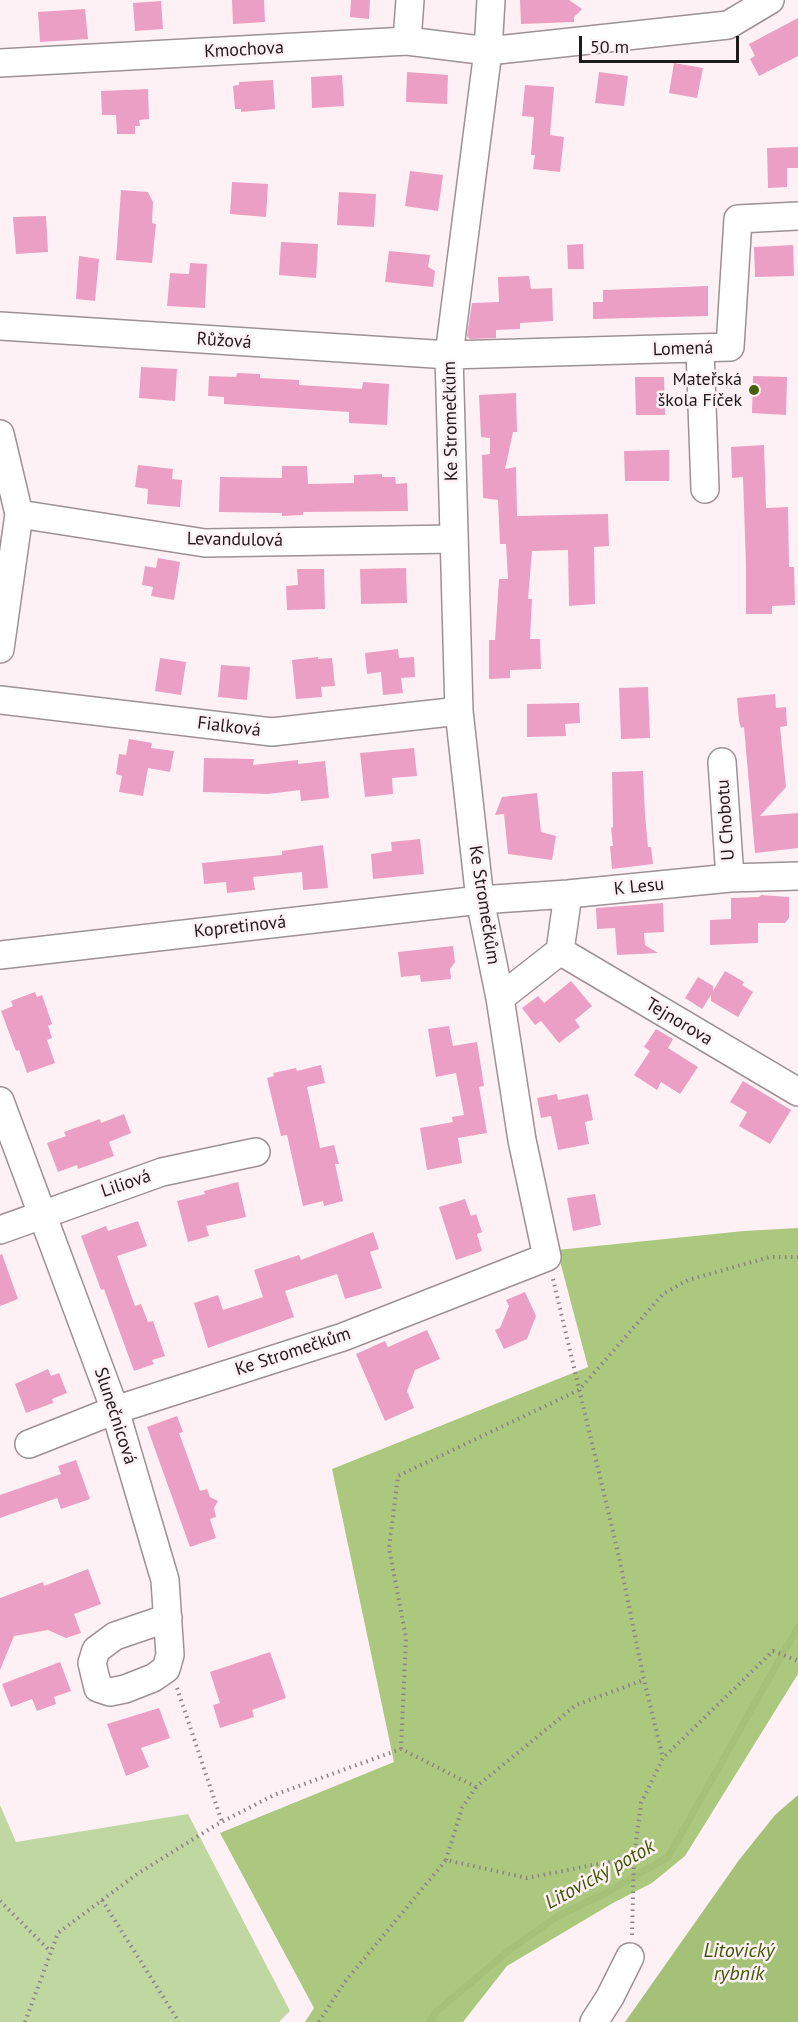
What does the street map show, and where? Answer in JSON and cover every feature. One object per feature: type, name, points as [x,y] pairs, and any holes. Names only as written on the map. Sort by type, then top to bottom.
[{"type":"street","points":[[407,41],[410,0]]},
{"type":"street","name":"Ke Stromečkům","points":[[29,1444],[115,1410],[343,1337],[547,1257],[522,1140],[500,998],[480,900],[459,711],[449,355],[488,51],[491,0]]},
{"type":"street","name":"Kmochova","points":[[0,63],[407,41],[488,51],[728,25],[770,0]]},
{"type":"street","name":"Lomená","points":[[449,355],[730,347],[738,219],[798,216]]},
{"type":"street","name":"Růžová","points":[[0,326],[449,355]]},
{"type":"street","points":[[700,349],[705,489]]},
{"type":"street","points":[[0,435],[19,514],[0,649]]},
{"type":"street","name":"Levandulová","points":[[19,514],[205,543],[454,539]]},
{"type":"street","name":"Fialková","points":[[0,700],[272,732],[459,711]]},
{"type":"street","name":"U Chobotu","points":[[722,762],[730,878]]},
{"type":"street","name":"K Lesu","points":[[480,900],[730,878],[798,876]]},
{"type":"street","points":[[500,998],[560,951],[568,894]]},
{"type":"street","name":"Kopretinová","points":[[0,955],[480,900]]},
{"type":"street","name":"Tejnorova","points":[[560,951],[798,1092]]},
{"type":"street","name":"Slunečnicová","points":[[0,1101],[115,1410],[165,1580],[171,1655],[168,1661]]},
{"type":"street","name":"Liliová","points":[[0,1230],[162,1172],[256,1152]]},
{"type":"street","points":[[168,1618],[115,1636],[96,1650],[92,1663],[98,1688],[110,1692],[153,1678],[166,1669],[168,1661]]},
{"type":"street","points":[[594,2022],[610,1997],[630,1957]]},
{"type":"path","points":[[547,1257],[619,1557],[644,1680],[663,1758]]},
{"type":"path","points":[[401,1749],[406,1638],[388,1548],[398,1476],[579,1390],[663,1294],[688,1280],[770,1257],[798,1257]]},
{"type":"path","points":[[630,1957],[634,1857],[641,1803],[663,1758],[773,1652],[797,1660]]},
{"type":"path","points":[[168,1661],[222,1822]]},
{"type":"path","points":[[319,2022],[344,1983],[446,1860],[462,1808],[476,1787],[576,1705],[644,1680]]},
{"type":"path","points":[[25,2022],[58,1933],[136,1874],[222,1822],[274,1795],[401,1749],[476,1787]]},
{"type":"path","points":[[446,1860],[527,1878],[634,1857]]},
{"type":"path","points":[[102,1900],[179,2022]]},
{"type":"path","points":[[0,1901],[51,1952]]},
{"type":"shaded area","points":[[798,1228],[798,1674],[685,1856],[652,1883],[613,1903],[507,1966],[463,2022],[305,2022],[314,2008],[220,1833],[394,1762],[332,1469],[588,1367],[557,1250],[744,1231]]},
{"type":"shaded area","points":[[0,1805],[16,1842],[188,1814],[290,2011],[279,2022],[0,2022]]},
{"type":"water","name":"Litovický rybník","points":[[798,1795],[798,2022],[625,2022],[739,1860],[775,1815]]},
{"type":"building","points":[[232,0],[264,0],[265,22],[233,24]]},
{"type":"building","points":[[351,0],[370,0],[369,19],[350,17]]},
{"type":"building","points":[[520,0],[569,0],[582,9],[574,17],[574,22],[521,24]]},
{"type":"building","points":[[161,1],[163,29],[135,31],[133,3]]},
{"type":"building","points":[[85,9],[88,39],[40,42],[38,12]]},
{"type":"building","points":[[798,18],[798,56],[759,76],[750,59],[755,56],[749,44]]},
{"type":"building","points":[[674,63],[703,68],[697,98],[669,93]]},
{"type":"building","points":[[407,72],[448,75],[447,104],[406,102]]},
{"type":"building","points":[[599,72],[628,76],[624,106],[595,103]]},
{"type":"building","points":[[342,75],[344,106],[312,108],[311,77]]},
{"type":"building","points":[[273,80],[275,109],[241,112],[241,109],[235,109],[233,86],[239,85],[239,82]]},
{"type":"building","points":[[525,85],[554,87],[550,135],[564,137],[560,172],[533,169],[535,155],[531,155],[534,117],[522,116]]},
{"type":"building","points":[[148,89],[149,119],[139,120],[140,126],[135,126],[135,134],[117,134],[116,115],[102,115],[101,91]]},
{"type":"building","points":[[798,147],[798,168],[787,168],[787,187],[768,188],[767,148]]},
{"type":"building","points":[[410,171],[443,175],[438,211],[405,206]]},
{"type":"building","points":[[232,182],[268,184],[266,217],[230,214]]},
{"type":"building","points":[[121,190],[148,192],[153,202],[152,223],[156,224],[152,263],[116,260]]},
{"type":"building","points":[[339,192],[376,194],[374,227],[337,225]]},
{"type":"building","points":[[46,216],[48,252],[16,254],[13,217]]},
{"type":"building","points":[[281,242],[318,244],[316,278],[279,275]]},
{"type":"building","points":[[583,244],[584,269],[568,269],[567,245]]},
{"type":"building","points":[[793,245],[794,276],[755,277],[754,247]]},
{"type":"building","points":[[389,251],[430,255],[428,267],[435,271],[433,287],[385,282]]},
{"type":"building","points":[[79,256],[99,259],[95,301],[76,299]]},
{"type":"building","points":[[190,263],[207,264],[205,308],[167,306],[170,273],[189,274]]},
{"type":"building","points":[[529,276],[531,289],[552,288],[553,321],[520,323],[520,329],[496,330],[496,338],[470,339],[467,336],[472,303],[499,302],[498,277]]},
{"type":"building","points":[[708,286],[708,316],[593,319],[593,302],[603,302],[603,290]]},
{"type":"building","points":[[141,367],[177,369],[175,401],[139,398]]},
{"type":"building","points":[[237,373],[260,374],[260,378],[299,380],[299,385],[362,389],[363,382],[389,384],[387,425],[349,423],[349,412],[224,404],[224,397],[208,396],[209,376],[236,377]]},
{"type":"building","points":[[753,376],[787,377],[786,415],[752,413]]},
{"type":"building","points":[[635,377],[664,377],[665,415],[636,415]]},
{"type":"building","points":[[516,393],[517,432],[513,432],[505,469],[516,467],[517,516],[608,514],[609,546],[594,547],[595,604],[569,606],[568,550],[532,551],[528,599],[532,599],[530,639],[540,639],[541,669],[510,670],[510,678],[489,679],[489,640],[495,640],[499,579],[508,579],[506,544],[500,544],[498,500],[483,498],[482,455],[490,454],[490,438],[481,437],[479,395]]},
{"type":"building","points":[[764,445],[766,508],[788,507],[789,567],[794,567],[795,605],[772,606],[772,614],[746,614],[743,477],[732,478],[731,447]]},
{"type":"building","points":[[669,450],[669,481],[625,481],[624,451]]},
{"type":"building","points":[[138,465],[173,469],[172,479],[182,480],[180,507],[147,504],[148,489],[135,487]]},
{"type":"building","points":[[282,466],[307,466],[308,484],[354,483],[354,475],[382,474],[382,477],[395,477],[396,484],[407,483],[408,511],[303,512],[303,515],[282,516],[282,513],[219,512],[220,477],[282,478]]},
{"type":"building","points":[[158,558],[180,562],[174,600],[151,596],[153,587],[142,585],[145,566],[156,568]]},
{"type":"building","points":[[406,568],[407,603],[361,604],[360,569]]},
{"type":"building","points":[[297,569],[324,569],[325,609],[287,610],[286,586],[298,585]]},
{"type":"building","points":[[398,649],[399,658],[414,657],[415,677],[401,678],[403,693],[383,695],[381,672],[367,674],[365,653]]},
{"type":"building","points":[[318,657],[318,659],[332,658],[335,686],[321,687],[322,697],[296,699],[292,660]]},
{"type":"building","points":[[160,658],[186,662],[181,695],[155,691]]},
{"type":"building","points":[[221,665],[250,667],[247,700],[218,697]]},
{"type":"building","points":[[648,687],[650,738],[621,739],[619,688]]},
{"type":"building","points":[[775,694],[776,708],[786,707],[787,726],[780,727],[786,787],[760,816],[798,813],[798,848],[755,853],[744,727],[741,728],[739,721],[737,698]]},
{"type":"building","points":[[579,703],[580,723],[565,724],[566,736],[527,737],[527,704]]},
{"type":"building","points":[[129,739],[152,743],[151,748],[174,751],[170,772],[148,768],[143,796],[119,792],[122,776],[116,774],[119,754],[126,755]]},
{"type":"building","points":[[414,748],[417,776],[392,778],[393,794],[365,797],[360,753]]},
{"type":"building","points":[[204,758],[254,759],[253,765],[298,760],[298,764],[325,761],[329,798],[301,801],[300,790],[268,794],[203,792]]},
{"type":"building","points":[[643,771],[648,847],[651,847],[653,864],[612,869],[610,846],[613,846],[612,772]]},
{"type":"building","points":[[537,793],[541,832],[556,836],[552,860],[508,854],[504,814],[495,815],[502,797]]},
{"type":"building","points":[[420,839],[424,874],[373,879],[371,854],[392,851],[391,842]]},
{"type":"building","points":[[323,845],[328,888],[303,890],[302,872],[253,877],[255,890],[227,893],[226,882],[204,884],[202,863],[282,855],[282,851]]},
{"type":"building","points":[[761,895],[789,897],[789,918],[785,923],[758,923],[758,943],[710,945],[710,920],[731,919],[731,898]]},
{"type":"building","points":[[663,903],[664,932],[644,933],[645,945],[658,953],[617,955],[615,928],[597,929],[596,908]]},
{"type":"building","points":[[453,946],[455,962],[450,969],[451,979],[421,982],[420,975],[401,977],[398,952]]},
{"type":"building","points":[[725,971],[744,982],[742,985],[753,992],[738,1017],[711,1001],[711,995],[702,1009],[685,998],[698,977],[713,986],[713,991]]},
{"type":"building","points":[[571,981],[592,1006],[575,1020],[580,1027],[559,1043],[541,1021],[535,1025],[522,1008],[538,996],[544,1003]]},
{"type":"building","points":[[35,992],[37,997],[42,995],[52,1024],[48,1026],[52,1038],[47,1040],[55,1063],[27,1073],[1,1011],[13,1006],[11,1001]]},
{"type":"building","points":[[449,1026],[453,1046],[477,1042],[484,1086],[479,1087],[487,1133],[458,1138],[462,1163],[427,1170],[420,1128],[453,1122],[452,1117],[464,1115],[456,1073],[436,1077],[428,1029]]},
{"type":"building","points":[[656,1029],[673,1039],[668,1048],[698,1067],[680,1094],[661,1082],[657,1090],[634,1075],[650,1051],[644,1047]]},
{"type":"building","points":[[321,1065],[325,1083],[307,1087],[320,1148],[334,1145],[339,1164],[335,1164],[343,1201],[324,1206],[323,1201],[303,1206],[287,1135],[281,1136],[267,1078],[274,1076],[273,1073],[296,1068],[297,1071]]},
{"type":"building","points":[[743,1081],[791,1110],[770,1144],[739,1126],[747,1112],[730,1102]]},
{"type":"building","points":[[557,1094],[558,1100],[588,1094],[593,1120],[585,1122],[589,1144],[558,1150],[551,1116],[541,1118],[537,1098]]},
{"type":"building","points":[[124,1114],[131,1133],[109,1142],[114,1156],[78,1169],[77,1165],[58,1172],[47,1143],[66,1136],[64,1132],[100,1119],[101,1123]]},
{"type":"building","points":[[238,1182],[246,1217],[206,1226],[209,1236],[188,1242],[177,1201]]},
{"type":"building","points":[[595,1194],[601,1225],[573,1231],[567,1198]]},
{"type":"building","points":[[465,1199],[471,1216],[476,1214],[482,1232],[477,1234],[482,1251],[456,1260],[439,1207]]},
{"type":"building","points":[[138,1221],[147,1246],[117,1256],[135,1306],[141,1304],[148,1322],[153,1321],[165,1356],[152,1360],[154,1364],[134,1371],[104,1289],[101,1290],[81,1236],[106,1226],[108,1231]]},
{"type":"building","points":[[373,1232],[379,1249],[370,1252],[382,1288],[345,1299],[337,1274],[285,1291],[294,1317],[208,1348],[194,1303],[218,1295],[223,1310],[263,1297],[254,1270],[299,1255],[301,1260]]},
{"type":"building","points":[[2,1254],[18,1299],[0,1306],[0,1255]]},
{"type":"building","points":[[525,1292],[536,1316],[527,1339],[504,1349],[495,1330],[500,1328],[509,1306],[506,1300]]},
{"type":"building","points":[[427,1330],[440,1359],[415,1370],[407,1391],[414,1408],[385,1421],[356,1354],[385,1341],[388,1347]]},
{"type":"building","points":[[48,1369],[51,1376],[59,1373],[67,1393],[52,1399],[53,1403],[26,1413],[15,1384]]},
{"type":"building","points":[[177,1416],[183,1432],[179,1433],[200,1491],[207,1489],[210,1497],[218,1501],[214,1508],[216,1517],[210,1519],[216,1538],[190,1547],[147,1427]]},
{"type":"building","points":[[76,1460],[90,1499],[61,1509],[57,1498],[0,1518],[0,1495],[61,1474],[58,1466]]},
{"type":"building","points":[[88,1569],[101,1604],[74,1614],[81,1633],[66,1638],[48,1630],[14,1636],[0,1670],[0,1598],[43,1582],[44,1586]]},
{"type":"building","points":[[270,1652],[286,1698],[252,1710],[254,1717],[220,1728],[213,1705],[220,1703],[210,1672]]},
{"type":"building","points":[[60,1662],[71,1691],[54,1697],[56,1704],[37,1711],[32,1699],[11,1707],[2,1684]]},
{"type":"building","points":[[159,1708],[170,1738],[141,1748],[149,1767],[126,1776],[107,1724]]},
{"type":"waterway","name":"Litovický potok","points":[[430,2022],[436,2012],[512,1948],[558,1916],[606,1893],[668,1857],[798,1627]]},
{"type":"place","name":"Mateřská škola Fíček","points":[[754,390]]}]
